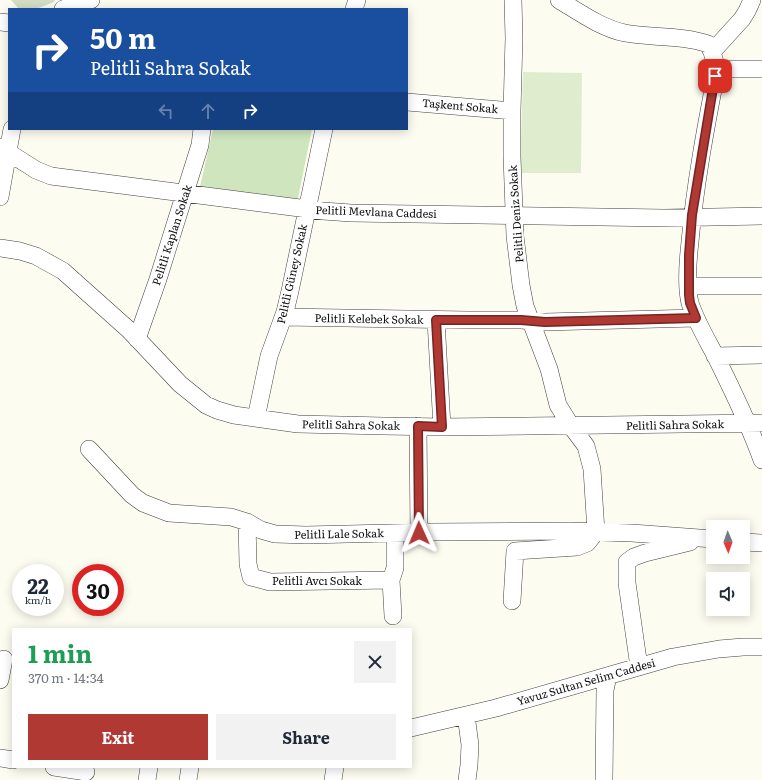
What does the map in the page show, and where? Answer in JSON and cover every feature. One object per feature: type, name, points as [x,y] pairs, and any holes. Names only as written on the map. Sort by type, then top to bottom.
[{"type":"street","points":[[66,8],[91,0]]},
{"type":"street","name":"Pelitli Deniz Sokak","points":[[513,0],[514,38],[512,157],[515,236],[521,285],[525,306],[549,369],[558,406],[570,426],[586,446],[592,469],[596,532]]},
{"type":"street","points":[[558,0],[590,19],[613,29],[625,32],[678,38],[708,44],[712,52],[716,68],[692,218],[688,286],[690,303],[715,356],[755,423],[752,432],[762,460]]},
{"type":"street","points":[[712,52],[742,19],[752,0]]},
{"type":"street","points":[[716,68],[762,69]]},
{"type":"street","name":"Taşkent Sokak","points":[[408,102],[512,110]]},
{"type":"street","points":[[0,197],[4,150],[12,130]]},
{"type":"street","name":"Pelitli Kaplan Sokak","points":[[137,339],[158,279],[200,145],[202,130]]},
{"type":"street","name":"Pelitli Güney Sokak","points":[[256,418],[269,356],[283,318],[290,291],[324,130]]},
{"type":"street","name":"Pelitli Mevlana Caddesi","points":[[4,150],[36,170],[51,176],[323,211],[351,213],[664,218],[762,216]]},
{"type":"street","name":"Pelitli Sahra Sokak","points":[[0,248],[20,251],[36,256],[63,271],[129,330],[180,384],[206,405],[234,415],[298,424],[442,427],[755,423]]},
{"type":"street","points":[[688,286],[762,286]]},
{"type":"street","name":"Pelitli Kelebek Sokak","points":[[283,318],[531,320],[545,322],[696,318]]},
{"type":"street","points":[[436,320],[442,427]]},
{"type":"street","points":[[715,356],[762,355]]},
{"type":"street","points":[[418,426],[419,533]]},
{"type":"street","name":"Pelitli Lale Sokak","points":[[89,449],[132,496],[143,503],[169,514],[231,517],[248,522],[261,530],[275,534],[306,535],[549,531],[632,533],[706,539]]},
{"type":"street","name":"Pelitli Avcı Sokak","points":[[248,522],[248,564],[251,577],[270,582],[391,580]]},
{"type":"street","points":[[512,601],[515,550],[577,547],[587,543],[596,532]]},
{"type":"street","points":[[394,616],[391,580],[395,568],[395,533]]},
{"type":"street","points":[[639,667],[627,582],[627,562],[634,557],[645,553],[706,540]]},
{"type":"street","points":[[750,542],[762,543]]},
{"type":"street","name":"Yavuz Sultan Selim Caddesi","points":[[412,728],[496,708],[673,657],[719,649],[762,647]]},
{"type":"street","points":[[0,680],[6,659]]},
{"type":"street","points":[[604,780],[605,690],[608,676]]},
{"type":"street","points":[[466,715],[470,745],[467,780]]},
{"type":"street","points":[[0,758],[12,760]]},
{"type":"street","points":[[59,768],[86,773]]},
{"type":"street","points":[[147,780],[149,768]]},
{"type":"street","points":[[188,780],[190,768]]},
{"type":"street","points":[[333,780],[335,768]]},
{"type":"green space","points":[[11,0],[55,0],[54,2],[39,8],[18,8]]},
{"type":"green space","points":[[523,72],[582,73],[581,173],[520,173]]},
{"type":"green space","points":[[213,130],[312,130],[297,203],[200,187]]},
{"type":"route","points":[[419,533],[418,426],[442,427],[436,320],[521,320],[545,322],[696,318],[690,303],[688,286],[692,215],[715,76]]}]
